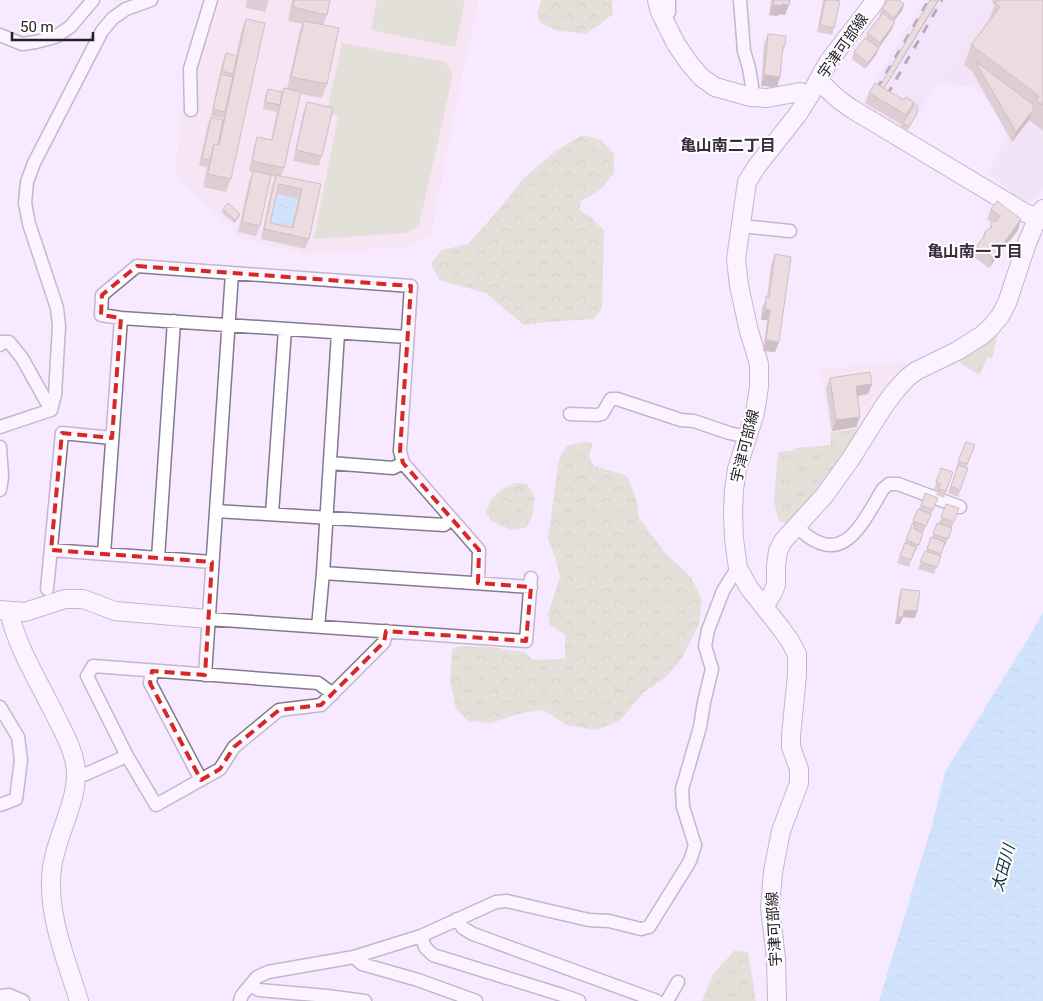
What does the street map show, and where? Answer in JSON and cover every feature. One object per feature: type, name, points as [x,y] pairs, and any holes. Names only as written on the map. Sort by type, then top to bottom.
[{"type":"street","points":[[0,35],[22,44],[55,37],[70,27],[93,0]]},
{"type":"street","points":[[51,410],[55,395],[59,326],[57,308],[28,224],[27,182],[34,163],[102,31],[113,18],[126,10],[151,0]]},
{"type":"street","points":[[192,110],[190,69],[211,0]]},
{"type":"street","points":[[657,0],[664,22],[676,44],[689,63],[715,87],[751,98],[766,98],[814,88],[838,99],[1025,213],[1041,213],[1028,242],[1007,303],[1000,316],[970,344],[916,371],[896,390],[824,496],[783,541],[778,551],[776,585],[764,606]]},
{"type":"street","points":[[664,22],[668,12],[668,0]]},
{"type":"street","points":[[740,0],[744,52],[752,86],[751,98]]},
{"type":"street","name":"宇津可部線","points":[[777,1001],[776,958],[770,908],[773,872],[781,831],[799,783],[799,770],[791,748],[797,654],[790,641],[748,588],[738,568],[734,539],[734,490],[737,469],[755,413],[759,387],[759,364],[739,286],[736,259],[747,182],[757,166],[798,114],[829,61],[876,0]]},
{"type":"street","points":[[741,226],[790,231]]},
{"type":"street","points":[[408,337],[121,318],[101,315],[102,295],[137,266],[411,286],[408,337],[400,451],[403,463],[479,550],[478,584]]},
{"type":"street","points":[[205,675],[232,273]]},
{"type":"street","points":[[104,554],[121,318]]},
{"type":"street","points":[[158,558],[174,321]]},
{"type":"street","points":[[272,514],[285,329]]},
{"type":"street","points":[[318,627],[338,333]]},
{"type":"street","points":[[0,345],[2,342],[9,342],[22,358],[51,410]]},
{"type":"street","points":[[570,414],[596,416],[602,414],[610,399],[617,399],[681,420],[694,421],[729,433],[748,436]]},
{"type":"street","points":[[0,427],[51,410]]},
{"type":"street","points":[[47,589],[62,433],[112,438]]},
{"type":"street","points":[[0,447],[2,477],[0,490]]},
{"type":"street","points":[[330,463],[393,468],[403,463]]},
{"type":"street","points":[[796,526],[815,540],[828,545],[838,544],[849,539],[858,530],[883,489],[889,484],[898,484],[960,507]]},
{"type":"street","points":[[216,510],[444,525],[451,519]]},
{"type":"street","points":[[51,550],[212,562]]},
{"type":"street","points":[[240,1001],[250,985],[257,978],[268,972],[354,957],[421,936],[496,902],[507,901],[588,920],[609,921],[641,929],[649,927],[690,861],[695,845],[683,807],[682,789],[700,727],[712,669],[705,646],[708,630],[722,592],[738,568]]},
{"type":"street","points":[[79,1001],[54,914],[51,890],[52,868],[57,845],[68,814],[76,775],[73,755],[4,611],[25,612],[65,599],[83,599],[115,611],[526,641],[531,582],[478,584],[323,573]]},
{"type":"street","points":[[333,694],[318,683],[93,666],[87,676],[127,756],[156,805],[220,769],[234,747],[279,710],[321,705],[333,694],[384,642],[386,631]]},
{"type":"street","points":[[152,671],[150,683],[201,780]]},
{"type":"street","points":[[0,709],[18,737],[21,760],[16,799],[0,805]]},
{"type":"street","points":[[76,775],[86,774],[127,756]]},
{"type":"street","points":[[457,919],[463,928],[473,934],[657,1001]]},
{"type":"street","points":[[421,936],[425,947],[433,955],[579,1001]]},
{"type":"street","points":[[354,957],[362,964],[418,980],[476,1001]]},
{"type":"street","points":[[667,1001],[678,982]]},
{"type":"street","points":[[250,985],[259,990],[365,1001]]},
{"type":"street","points":[[0,996],[9,995],[23,1001]]},
{"type":"highlighted area","points":[[137,266],[411,286],[400,451],[403,463],[479,550],[478,583],[531,587],[526,641],[386,631],[384,642],[321,705],[279,710],[234,747],[220,769],[201,780],[150,683],[152,671],[205,675],[212,562],[51,550],[62,433],[112,438],[121,318],[101,315],[102,295]]},
{"type":"shaded area","points":[[220,0],[479,0],[431,234],[412,246],[305,254],[241,238],[180,178],[176,169],[182,111],[197,109],[196,69],[204,43],[213,26]]},
{"type":"shaded area","points":[[923,0],[987,0],[908,131],[862,104]]},
{"type":"shaded area","points":[[987,0],[1043,0],[1043,188],[1036,199],[1025,202],[988,172],[1006,134],[1003,124],[985,96],[974,87],[938,83]]},
{"type":"shaded area","points":[[905,361],[906,368],[886,388],[861,428],[830,433],[821,369]]},
{"type":"green space","points":[[377,0],[465,0],[455,47],[371,30]]},
{"type":"green space","points":[[541,0],[613,0],[613,14],[585,34],[555,30],[541,23],[537,14]]},
{"type":"green space","points":[[342,43],[445,62],[453,74],[419,226],[406,233],[314,239],[338,116],[327,112]]},
{"type":"green space","points":[[582,135],[601,140],[614,154],[614,173],[600,190],[581,201],[579,210],[592,218],[604,231],[602,308],[594,319],[524,325],[486,293],[439,280],[431,263],[442,250],[468,244],[524,178],[557,150]]},
{"type":"green space","points":[[1000,325],[992,359],[988,357],[979,375],[961,364],[958,357]]},
{"type":"green space","points":[[861,428],[835,465],[797,512],[787,523],[779,522],[774,501],[778,452],[791,451],[795,448],[831,445],[830,433]]},
{"type":"green space","points":[[588,441],[593,444],[589,455],[594,466],[627,476],[636,498],[639,518],[664,552],[691,577],[702,600],[699,624],[682,658],[668,675],[643,693],[620,720],[597,730],[567,725],[543,710],[521,713],[491,723],[469,721],[456,709],[450,681],[452,649],[460,646],[490,647],[524,652],[533,660],[565,659],[565,635],[550,625],[548,614],[560,577],[555,556],[548,539],[559,459],[567,446]]},
{"type":"green space","points":[[515,483],[527,484],[535,497],[532,517],[526,528],[511,530],[491,521],[486,513],[493,497]]},
{"type":"green space","points":[[734,951],[748,952],[756,1001],[702,1001],[713,974]]},
{"type":"water","points":[[276,194],[298,199],[289,238],[266,233]]},
{"type":"water","name":"太田川","points":[[1043,612],[1043,1001],[879,1001],[933,821],[945,772]]},
{"type":"building","points":[[294,0],[330,0],[327,15],[293,7]]},
{"type":"building","points":[[774,0],[790,0],[789,5],[782,4],[782,6],[773,5]]},
{"type":"building","points":[[825,0],[840,1],[834,28],[820,25]]},
{"type":"building","points":[[888,0],[899,0],[904,4],[894,18],[882,8]]},
{"type":"building","points":[[930,0],[938,0],[884,88],[880,86]]},
{"type":"building","points":[[998,0],[1043,0],[1043,105],[1036,100],[1039,96],[971,45],[1000,7],[995,3]]},
{"type":"building","points":[[883,13],[895,22],[880,43],[867,33]]},
{"type":"building","points":[[246,19],[265,23],[231,179],[208,174],[214,144],[219,145]]},
{"type":"building","points":[[304,21],[339,28],[327,84],[291,77]]},
{"type":"building","points":[[768,34],[786,36],[785,46],[783,46],[780,77],[764,75]]},
{"type":"building","points":[[865,38],[879,48],[868,63],[854,52]]},
{"type":"building","points":[[226,53],[237,56],[233,74],[222,71]]},
{"type":"building","points":[[975,61],[1034,105],[1033,110],[1016,132]]},
{"type":"building","points":[[221,74],[233,77],[225,112],[213,109]]},
{"type":"building","points":[[875,83],[904,100],[906,97],[914,102],[906,115],[869,93]]},
{"type":"building","points":[[284,88],[301,92],[284,168],[252,161],[257,137],[272,140]]},
{"type":"building","points":[[268,89],[282,92],[280,105],[265,102]]},
{"type":"building","points":[[307,102],[333,108],[322,156],[296,150]]},
{"type":"building","points":[[914,103],[918,106],[916,109],[918,111],[909,127],[903,123]]},
{"type":"building","points":[[211,117],[223,120],[218,145],[214,144],[210,160],[202,158]]},
{"type":"building","points":[[253,171],[271,175],[260,226],[242,222]]},
{"type":"building","points":[[276,175],[321,184],[309,239],[264,229]],"holes":[[[279,184],[302,189],[293,228],[270,223]]]},
{"type":"building","points":[[997,201],[1021,219],[993,258],[977,246],[986,234],[984,233],[992,227],[990,225],[994,220],[996,222],[1000,216],[991,209]]},
{"type":"building","points":[[228,203],[240,214],[235,220],[223,209]]},
{"type":"building","points":[[775,254],[791,257],[779,342],[766,340],[770,310],[765,309],[766,296],[769,297]]},
{"type":"building","points":[[870,372],[872,384],[856,386],[860,417],[836,420],[830,378]]},
{"type":"building","points":[[966,442],[975,445],[967,464],[958,461]]},
{"type":"building","points":[[958,465],[968,468],[960,490],[951,486]]},
{"type":"building","points":[[941,468],[953,472],[946,491],[939,489],[940,484],[936,482]]},
{"type":"building","points":[[925,493],[938,498],[933,510],[921,505]]},
{"type":"building","points":[[946,504],[959,508],[954,522],[941,517]]},
{"type":"building","points":[[918,509],[931,514],[926,526],[913,521]]},
{"type":"building","points":[[937,523],[952,528],[948,539],[933,534]]},
{"type":"building","points":[[912,524],[915,525],[914,529],[923,533],[919,545],[906,540]]},
{"type":"building","points":[[931,537],[945,542],[941,554],[927,549]]},
{"type":"building","points":[[905,543],[916,547],[911,560],[900,556]]},
{"type":"building","points":[[925,551],[941,556],[937,567],[920,562]]},
{"type":"building","points":[[901,589],[920,591],[917,611],[904,610],[903,617],[898,617]]},
{"type":"railway","points":[[877,89],[929,0]]},
{"type":"railway","points":[[887,95],[942,0]]},
{"type":"district","name":"亀山南二丁目","points":[[728,145]]},
{"type":"district","name":"亀山南一丁目","points":[[975,251]]}]
